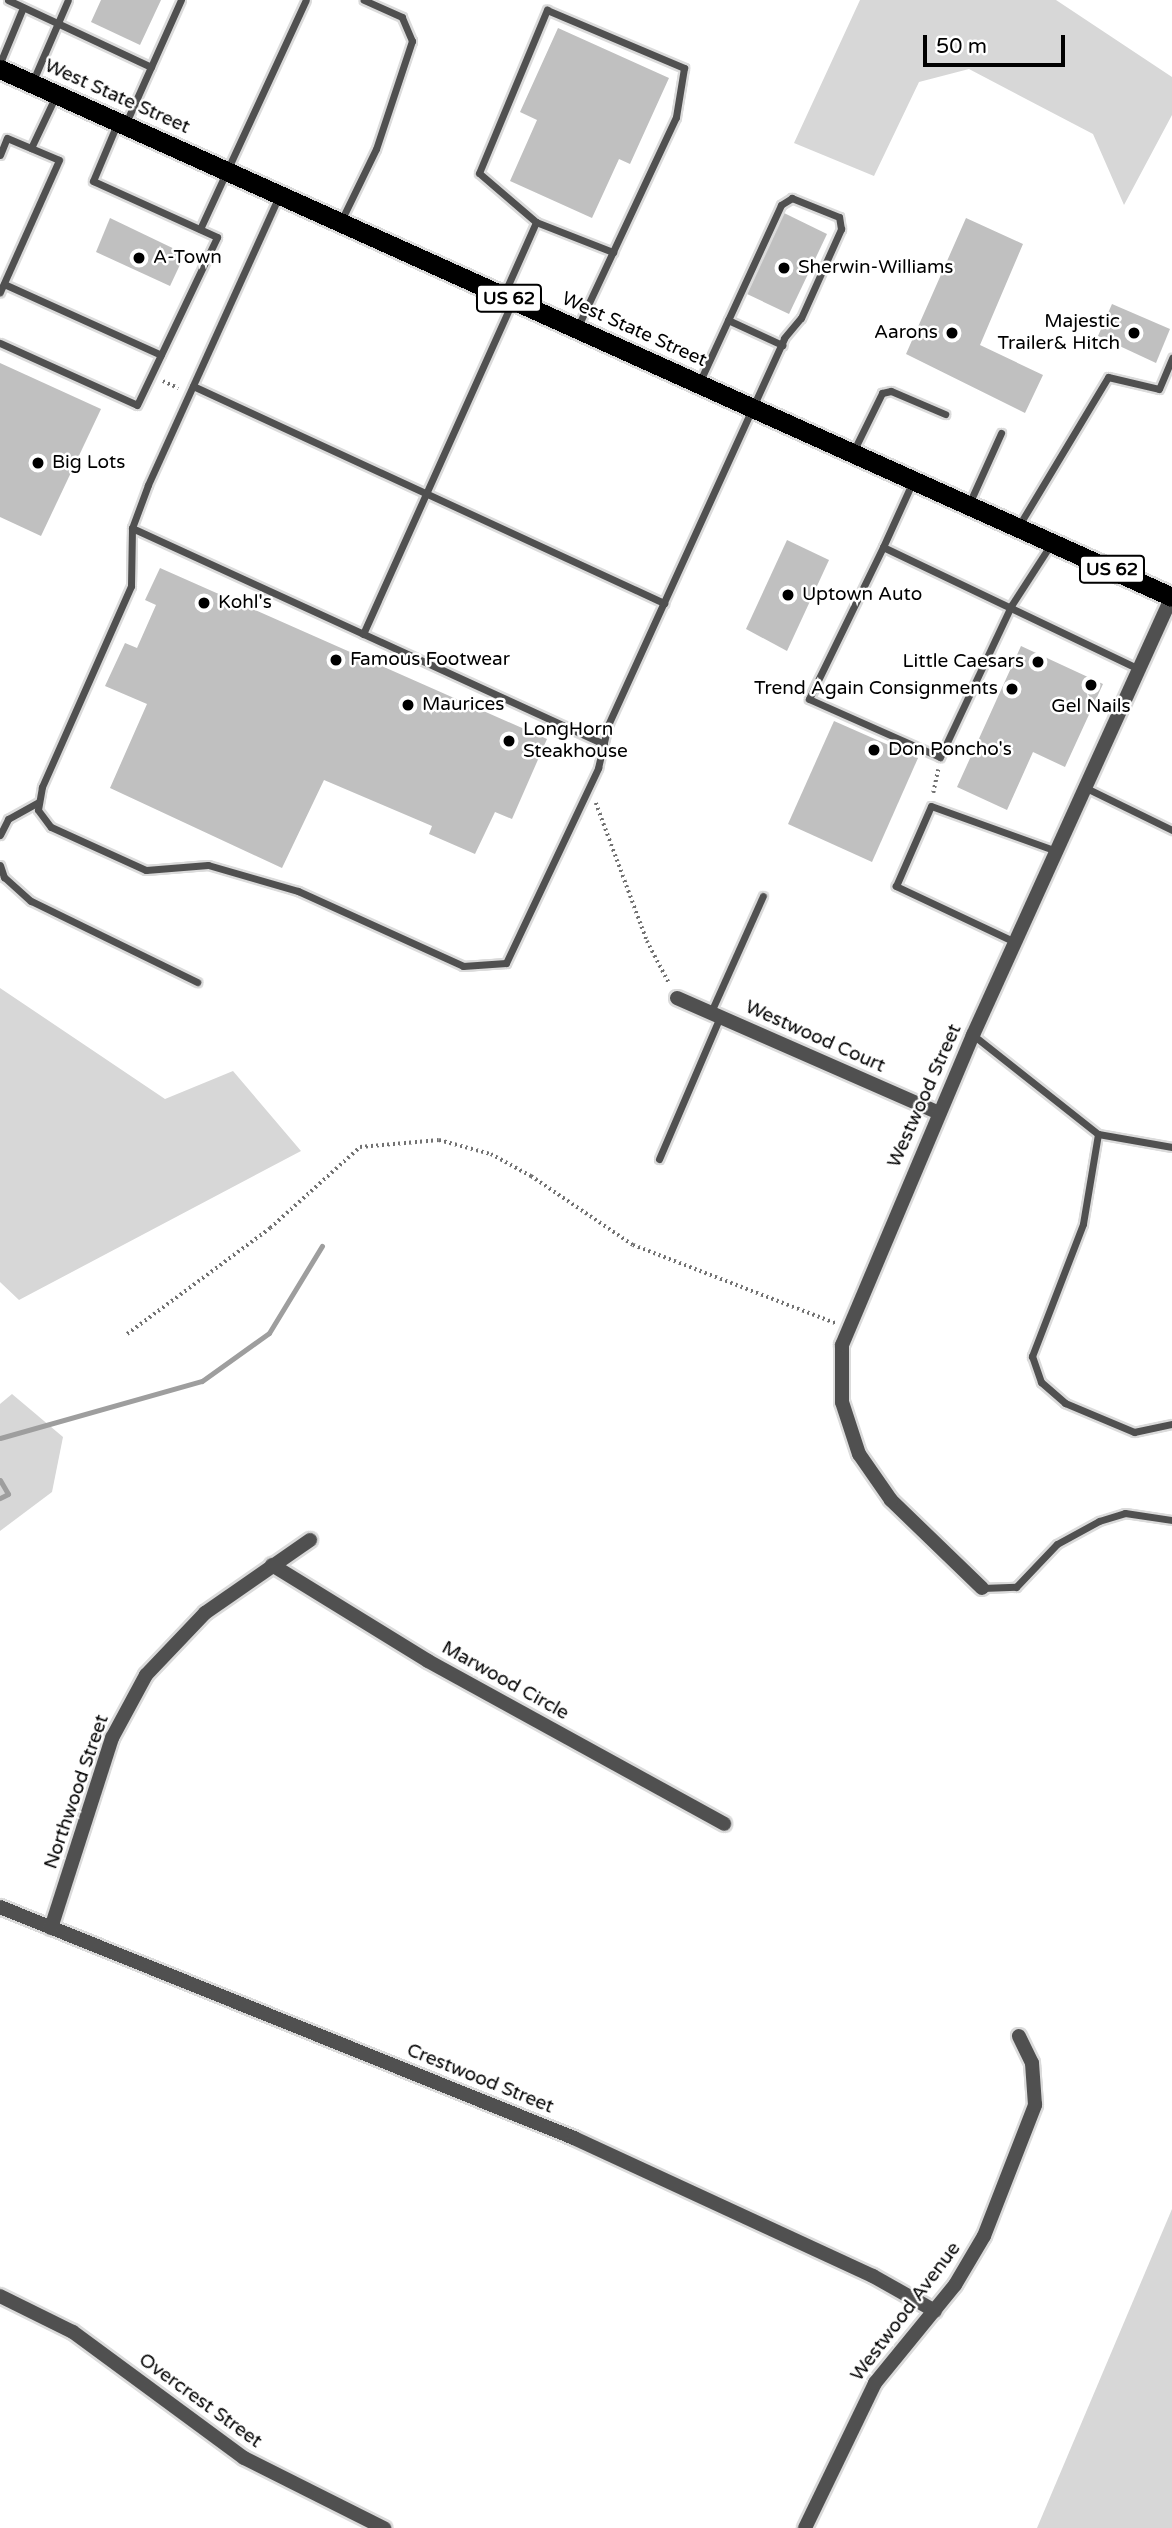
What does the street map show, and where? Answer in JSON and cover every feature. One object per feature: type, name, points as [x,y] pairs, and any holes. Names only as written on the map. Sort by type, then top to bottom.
[{"type":"highway","name":"West State Street","points":[[0,69],[1172,596]]},
{"type":"street","name":"Westwood Street","points":[[982,1588],[891,1500],[859,1454],[842,1402],[847,1328],[973,1035],[1172,596]]},
{"type":"street","name":"Westwood Court","points":[[677,998],[939,1113]]},
{"type":"street","name":"Northwood Street","points":[[51,1928],[112,1738],[131,1700],[184,1632],[310,1539]]},
{"type":"street","name":"Marwood Circle","points":[[272,1565],[416,1654],[724,1824]]},
{"type":"street","name":"Crestwood Street","points":[[0,1907],[574,2138],[873,2276],[935,2311]]},
{"type":"street","name":"Westwood Avenue","points":[[805,2528],[875,2383],[935,2311],[984,2236],[1028,2132],[1035,2084],[1019,2036]]},
{"type":"street","name":"Overcrest Street","points":[[0,2296],[73,2332],[244,2458],[384,2528]]},
{"type":"lane","points":[[8,0],[22,10],[56,26],[151,67]]},
{"type":"lane","points":[[32,84],[68,0]]},
{"type":"lane","points":[[0,343],[137,405],[217,237],[93,181],[151,67],[181,0]]},
{"type":"lane","points":[[200,229],[306,0]]},
{"type":"lane","points":[[341,223],[376,149],[412,41],[402,18],[364,0]]},
{"type":"lane","points":[[0,63],[22,10]]},
{"type":"lane","points":[[577,329],[613,252],[676,117],[684,68],[547,10],[480,173],[536,222],[613,252]]},
{"type":"lane","points":[[31,148],[56,95]]},
{"type":"lane","points":[[0,155],[3,137],[59,160],[2,288],[161,355]]},
{"type":"lane","points":[[279,195],[132,528],[131,586],[39,802],[38,810],[51,827],[146,870],[208,865],[298,891],[463,966],[506,963],[590,786],[604,744],[664,603],[782,345],[801,318],[841,229],[839,217],[792,198],[781,205],[699,384]]},
{"type":"lane","points":[[363,634],[426,495],[508,298],[536,222]]},
{"type":"lane","points":[[728,320],[782,345]]},
{"type":"lane","points":[[1018,527],[1108,377],[1159,389],[1172,358]]},
{"type":"lane","points":[[191,390],[664,603]]},
{"type":"lane","points":[[853,453],[882,393],[891,391],[945,414]]},
{"type":"lane","points":[[969,505],[1001,433]]},
{"type":"lane","points":[[913,480],[809,699],[940,757],[1012,606],[1052,542]]},
{"type":"lane","points":[[132,528],[604,744]]},
{"type":"lane","points":[[883,547],[1012,606],[1139,669]]},
{"type":"lane","points":[[1085,788],[1172,830]]},
{"type":"lane","points":[[0,835],[8,819],[39,802]]},
{"type":"lane","points":[[1015,942],[896,886],[931,806],[1056,850]]},
{"type":"lane","points":[[0,865],[4,877],[31,901],[197,982]]},
{"type":"lane","points":[[659,1159],[763,896]]},
{"type":"lane","points":[[973,1035],[1098,1134],[1172,1147]]},
{"type":"lane","points":[[1098,1134],[1083,1224],[1034,1346],[1033,1367],[1049,1393],[1127,1430],[1172,1424]]},
{"type":"lane","points":[[982,1588],[1016,1587],[1057,1544],[1099,1521],[1125,1513],[1172,1520]]},
{"type":"path","points":[[151,376],[191,390]]},
{"type":"path","points":[[931,806],[940,757]]},
{"type":"path","points":[[590,786],[647,941],[677,998]]},
{"type":"path","points":[[127,1334],[270,1228],[360,1147],[439,1140],[491,1154],[521,1170],[633,1244],[847,1328]]},
{"type":"shaded area","points":[[860,0],[1056,0],[1172,77],[1172,115],[1124,205],[1093,134],[969,69],[919,82],[874,176],[794,143]]},
{"type":"shaded area","points":[[0,988],[165,1099],[233,1071],[301,1151],[19,1300],[0,1282]]},
{"type":"shaded area","points":[[12,1394],[63,1437],[52,1492],[0,1531],[0,1404]]},
{"type":"shaded area","points":[[1172,2209],[1172,2528],[1037,2528]]},
{"type":"building","points":[[101,0],[161,0],[140,45],[91,22]]},
{"type":"building","points":[[558,28],[669,78],[630,164],[619,159],[592,218],[510,181],[537,120],[520,112]]},
{"type":"building","points":[[784,213],[827,234],[789,314],[747,294]]},
{"type":"building","points":[[110,218],[185,254],[170,286],[96,252]]},
{"type":"building","points":[[966,218],[1023,244],[980,345],[1043,375],[1025,413],[906,354]]},
{"type":"building","name":"Majestic Trailer& Hitch","points":[[1112,304],[1170,329],[1156,363],[1098,336]]},
{"type":"building","name":"Big Lots","points":[[0,363],[101,409],[41,536],[0,517]]},
{"type":"building","name":"Uptown Auto","points":[[787,540],[829,560],[787,651],[746,629]]},
{"type":"building","points":[[160,568],[547,739],[512,819],[495,812],[475,854],[429,834],[432,826],[324,780],[282,868],[110,788],[147,704],[105,686],[125,643],[137,648],[156,605],[145,600]]},
{"type":"building","points":[[1021,646],[1103,684],[1065,767],[1033,752],[1007,810],[957,787]]},
{"type":"building","points":[[834,721],[918,758],[872,862],[788,824]]},
{"type":"waterway","points":[[0,1438],[202,1381],[269,1333],[322,1246]]},
{"type":"waterway","points":[[0,1480],[8,1494],[0,1498]]},
{"type":"place","name":"A-Town","points":[[139,258]]},
{"type":"place","name":"Sherwin-Williams","points":[[784,268]]},
{"type":"place","name":"Aarons","points":[[952,333]]},
{"type":"place","name":"Majestic Trailer& Hitch","points":[[1134,333]]},
{"type":"place","name":"Big Lots","points":[[38,463]]},
{"type":"place","name":"Uptown Auto","points":[[788,595]]},
{"type":"place","name":"Kohl's","points":[[204,603]]},
{"type":"place","name":"Famous Footwear","points":[[336,660]]},
{"type":"place","name":"Little Caesars","points":[[1038,662]]},
{"type":"place","name":"Gel Nails","points":[[1091,685]]},
{"type":"place","name":"Trend Again Consignments","points":[[1012,689]]},
{"type":"place","name":"Maurices","points":[[408,705]]},
{"type":"place","name":"LongHorn Steakhouse","points":[[509,741]]},
{"type":"place","name":"Don Poncho's","points":[[874,750]]}]
